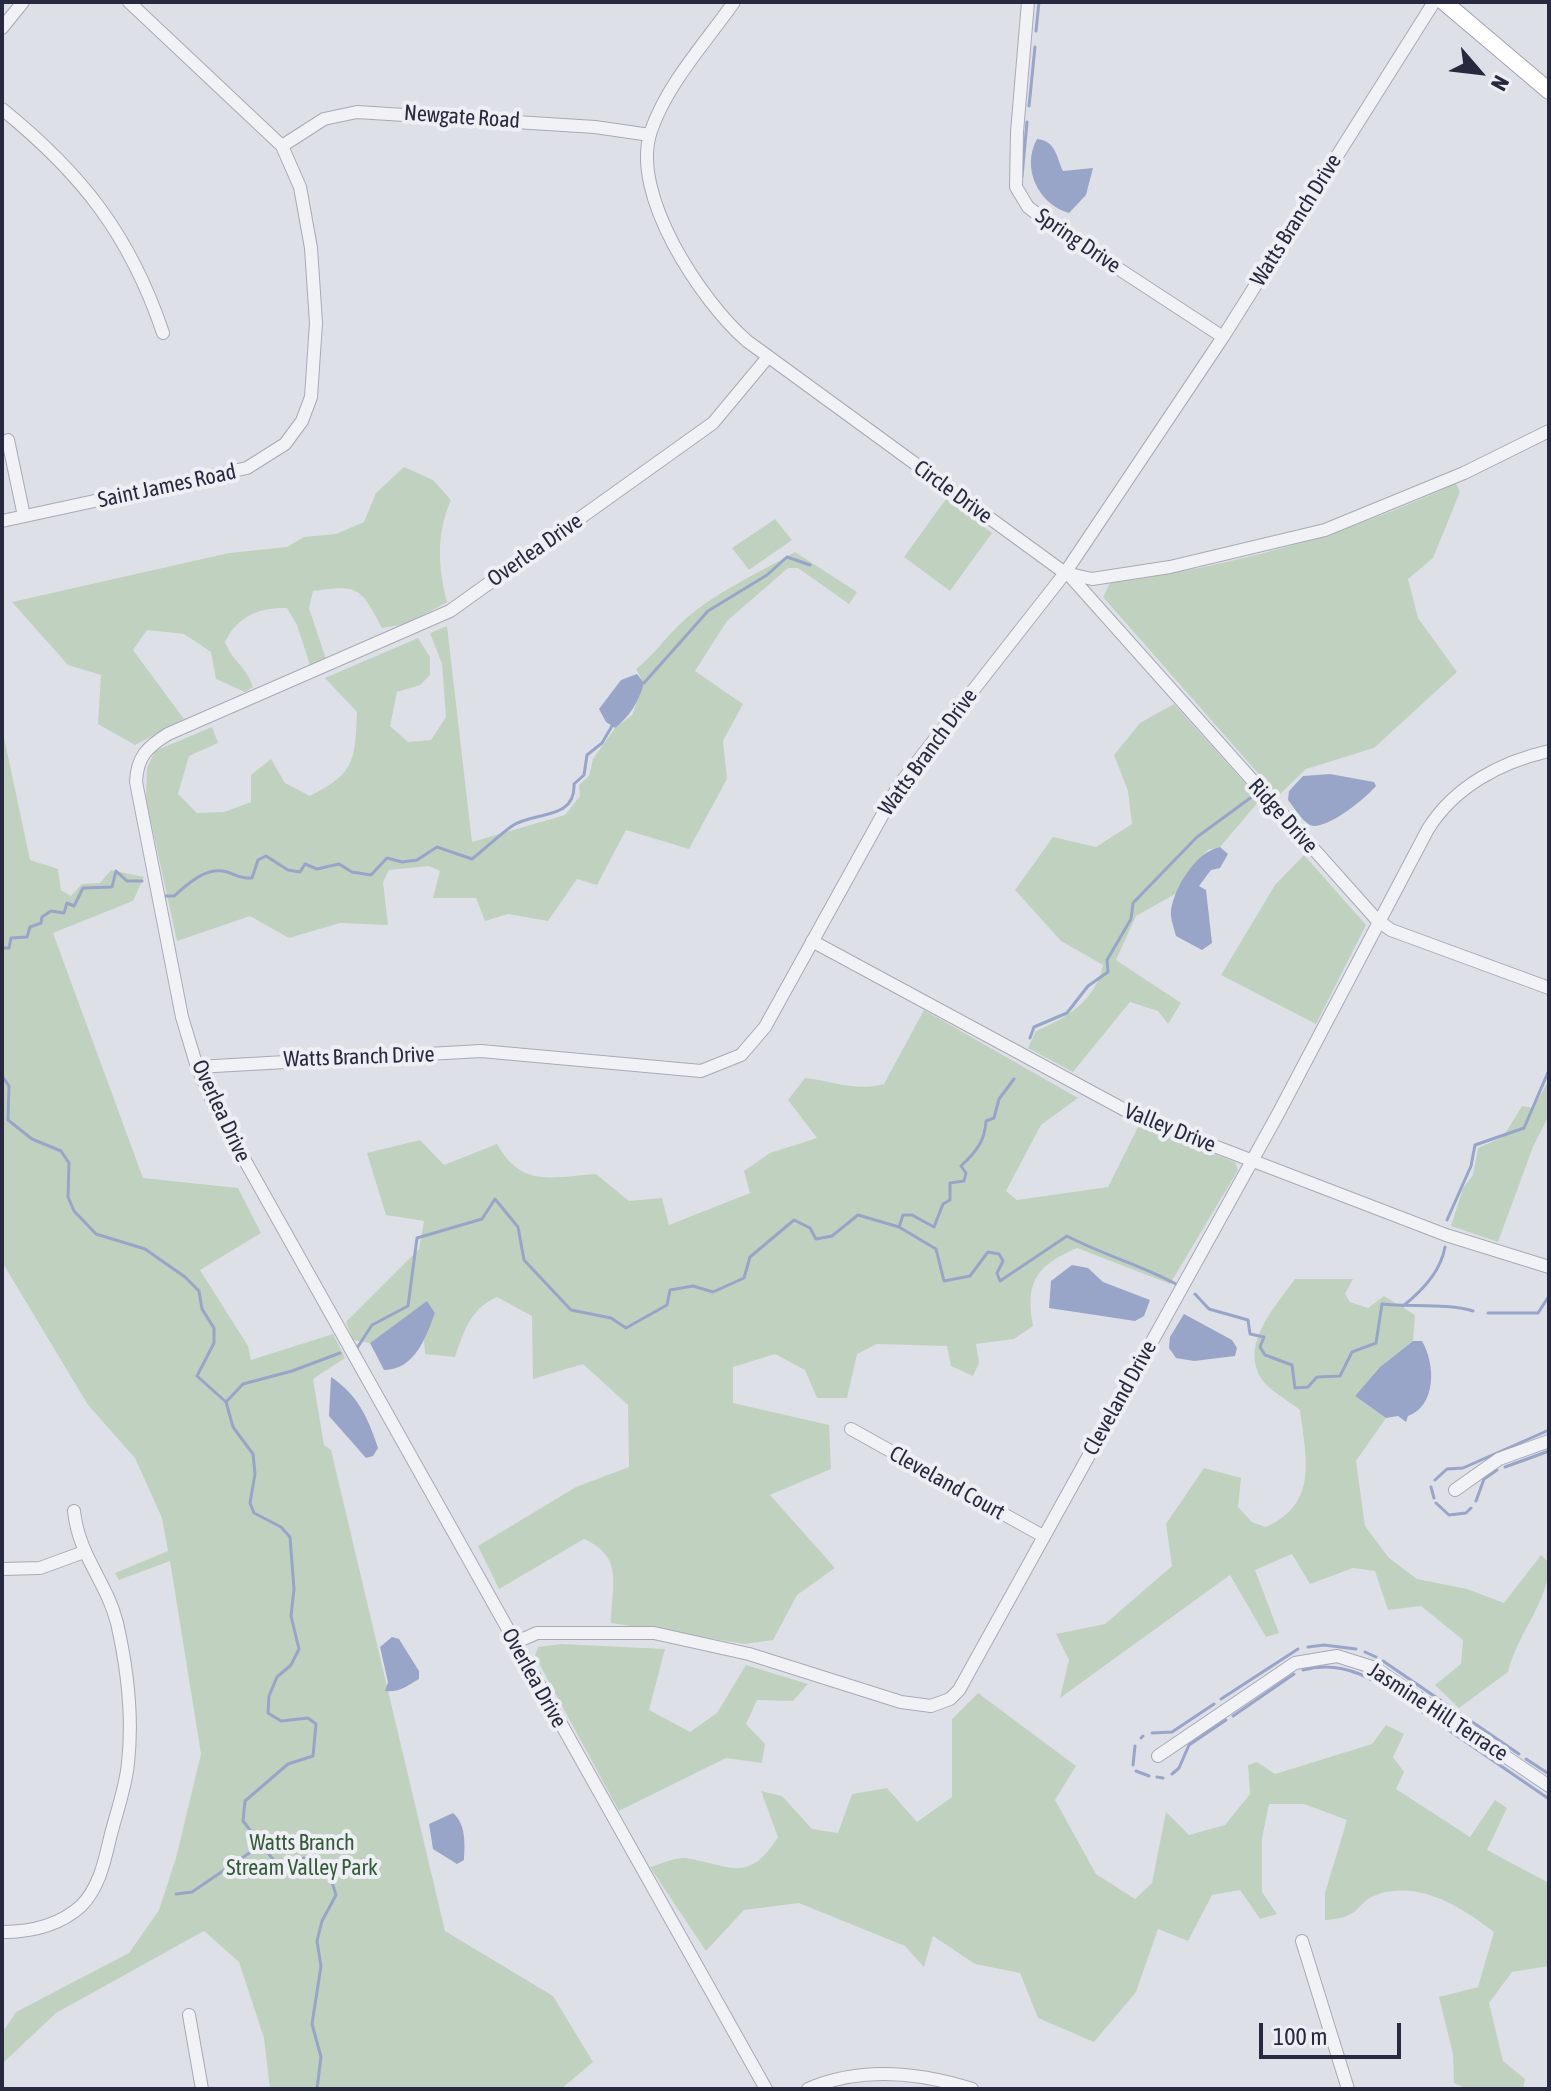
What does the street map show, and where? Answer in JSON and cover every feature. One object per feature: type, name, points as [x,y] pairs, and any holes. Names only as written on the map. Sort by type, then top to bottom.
[{"type":"main road","points":[[1444,2],[1549,91]]},
{"type":"street","points":[[2,28],[23,2]]},
{"type":"street","name":"Saint James Road","points":[[2,521],[247,468],[271,456],[302,421],[311,397],[315,308],[311,248],[300,187],[282,146],[129,2]]},
{"type":"street","name":"Circle Drive","points":[[734,2],[662,105],[650,135],[650,179],[659,213],[695,282],[730,326],[768,357],[1065,573]]},
{"type":"street","name":"Spring Drive","points":[[1028,2],[1017,132],[1016,187],[1028,207],[1050,224],[1223,337]]},
{"type":"street","name":"Watts Branch Drive","points":[[197,1067],[481,1051],[701,1071],[728,1063],[752,1046],[899,785],[1065,573],[1223,337],[1434,2]]},
{"type":"street","points":[[2,109],[73,173],[112,222],[131,255],[163,333]]},
{"type":"street","name":"Newgate Road","points":[[282,146],[324,119],[357,112],[595,127],[650,135]]},
{"type":"street","name":"Overlea Drive","points":[[766,2089],[226,1130],[197,1067],[182,1017],[136,798],[141,756],[149,746],[168,734],[450,611],[713,423],[768,357]]},
{"type":"street","points":[[1065,573],[1092,579],[1170,567],[1325,530],[1464,473],[1549,431]]},
{"type":"street","points":[[8,440],[24,516]]},
{"type":"street","name":"Ridge Drive","points":[[1065,573],[1079,583],[1377,920],[1391,930],[1549,988]]},
{"type":"street","name":"Cleveland Drive","points":[[514,1643],[537,1633],[654,1633],[749,1654],[901,1702],[931,1706],[950,1699],[959,1690],[1252,1161],[1377,920],[1437,814],[1467,786],[1493,770],[1549,751]]},
{"type":"street","name":"Valley Drive","points":[[812,941],[1136,1116],[1446,1235],[1549,1267]]},
{"type":"street","name":"Cleveland Court","points":[[851,1429],[1043,1536]]},
{"type":"street","points":[[1455,1490],[1499,1459],[1549,1441]]},
{"type":"street","points":[[2,1932],[23,1932],[55,1924],[82,1905],[101,1875],[128,1764],[130,1714],[117,1624],[110,1601],[77,1539],[74,1511]]},
{"type":"street","points":[[2,1569],[40,1568],[84,1552]]},
{"type":"street","name":"Jasmine Hill Terrace","points":[[1158,1756],[1295,1663],[1337,1656],[1375,1668],[1549,1786]]},
{"type":"street","points":[[1302,1941],[1348,2089]]},
{"type":"street","points":[[189,2015],[202,2089]]},
{"type":"street","points":[[808,2089],[854,2075],[891,2073],[942,2079],[972,2089]]},
{"type":"green space","points":[[404,467],[433,480],[451,500],[443,525],[440,551],[447,602],[407,624],[382,628],[369,604],[357,592],[340,588],[313,591],[309,608],[326,659],[310,665],[297,625],[287,608],[267,609],[250,615],[236,626],[225,642],[253,687],[245,692],[216,679],[211,652],[184,634],[147,630],[133,650],[184,719],[135,745],[98,724],[101,675],[68,665],[12,602],[229,553],[287,547],[304,537],[336,534],[364,522],[376,493]]},
{"type":"green space","points":[[1456,483],[1460,492],[1433,558],[1408,579],[1418,618],[1457,672],[1374,748],[1306,769],[1278,796],[1103,597],[1110,583],[1200,568],[1288,546],[1373,519]]},
{"type":"green space","points":[[946,499],[992,533],[950,591],[904,557]]},
{"type":"green space","points":[[775,519],[792,540],[749,570],[732,548]]},
{"type":"green space","points":[[795,552],[857,592],[849,604],[798,568],[788,568],[727,621],[695,671],[743,704],[723,741],[727,779],[689,849],[626,830],[597,885],[577,879],[548,921],[508,914],[485,921],[476,898],[433,898],[440,871],[429,866],[389,870],[383,882],[388,925],[340,923],[289,938],[250,916],[177,941],[146,799],[147,768],[155,751],[212,727],[218,743],[189,756],[178,794],[197,813],[224,812],[251,802],[251,775],[271,759],[285,783],[310,796],[344,772],[350,764],[355,743],[357,712],[325,678],[418,638],[430,657],[430,675],[420,685],[397,692],[390,726],[408,742],[431,740],[446,717],[442,664],[430,633],[447,626],[472,842],[565,815],[580,796],[579,785],[589,776],[593,759],[615,728],[632,715],[644,684],[636,669],[679,625],[705,604]]},
{"type":"green space","points":[[1174,704],[1260,800],[1220,847],[1208,850],[1190,870],[1177,893],[1136,916],[1116,960],[1181,1003],[1168,1024],[1158,1011],[1130,1002],[1073,1072],[1028,1048],[1036,1031],[1069,1014],[1087,998],[1103,965],[1061,941],[1015,890],[1053,837],[1096,847],[1132,824],[1128,791],[1114,755],[1140,723]]},
{"type":"green space","name":"Watts Branch Stream Valley Park","points":[[2,728],[30,860],[58,869],[61,890],[71,896],[82,884],[100,883],[111,870],[144,877],[133,901],[53,933],[143,1178],[238,1188],[261,1233],[200,1270],[248,1346],[251,1360],[333,1334],[345,1358],[313,1379],[324,1445],[331,1450],[445,1931],[553,1996],[593,2062],[561,2089],[270,2089],[264,2038],[239,1962],[204,1931],[56,2013],[2,2064],[2,2033],[16,2012],[129,1953],[159,1910],[176,1858],[201,1754],[170,1561],[119,1580],[115,1573],[168,1551],[162,1518],[135,1458],[88,1405],[2,1262]]},
{"type":"green space","points":[[1304,855],[1366,925],[1316,1024],[1221,975],[1275,885]]},
{"type":"green space","points":[[924,1010],[1078,1098],[1041,1125],[1006,1191],[1017,1200],[1108,1187],[1139,1125],[1235,1162],[1238,1170],[1170,1284],[1077,1248],[1052,1261],[1037,1277],[1031,1297],[1033,1326],[1014,1339],[976,1344],[979,1363],[973,1376],[951,1366],[947,1346],[877,1344],[857,1354],[847,1398],[817,1398],[805,1370],[775,1354],[733,1367],[733,1403],[829,1425],[831,1469],[770,1495],[835,1568],[797,1595],[773,1640],[745,1644],[611,1623],[613,1573],[610,1563],[597,1546],[584,1539],[499,1589],[478,1546],[576,1487],[629,1467],[628,1405],[583,1364],[533,1379],[532,1316],[497,1297],[475,1314],[465,1329],[455,1357],[425,1354],[424,1339],[435,1313],[427,1302],[370,1343],[353,1340],[346,1322],[419,1249],[424,1221],[386,1215],[367,1153],[420,1140],[444,1165],[497,1144],[517,1168],[527,1174],[551,1177],[596,1174],[629,1201],[662,1198],[669,1225],[750,1193],[744,1171],[770,1153],[817,1138],[788,1100],[805,1078],[854,1086],[884,1084]]},
{"type":"green space","points":[[1549,1080],[1547,1119],[1533,1147],[1498,1242],[1451,1226],[1463,1188],[1473,1175],[1478,1148],[1503,1137],[1522,1106],[1533,1108]]},
{"type":"green space","points":[[1295,1279],[1353,1279],[1345,1294],[1350,1302],[1368,1308],[1384,1296],[1415,1315],[1413,1341],[1380,1367],[1355,1396],[1386,1418],[1356,1461],[1365,1526],[1389,1558],[1417,1579],[1467,1589],[1504,1603],[1541,1555],[1549,1563],[1544,1591],[1508,1672],[1459,1708],[1435,1685],[1461,1664],[1463,1640],[1421,1606],[1388,1610],[1375,1571],[1353,1568],[1310,1584],[1292,1554],[1255,1570],[1279,1633],[1266,1637],[1230,1575],[1060,1698],[1069,1660],[1056,1634],[1105,1624],[1172,1566],[1166,1524],[1204,1468],[1241,1478],[1238,1507],[1252,1522],[1266,1527],[1295,1505],[1302,1492],[1306,1462],[1300,1410],[1264,1382],[1256,1365],[1255,1352],[1270,1313]]},
{"type":"green space","points":[[561,1644],[665,1649],[649,1710],[690,1732],[717,1713],[746,1665],[808,1684],[793,1701],[757,1700],[746,1724],[765,1744],[762,1763],[726,1758],[619,1811],[535,1656],[538,1647]]},
{"type":"green space","points":[[978,1693],[1076,1766],[1055,1800],[1096,1874],[1135,1899],[1152,1883],[1166,1812],[1189,1835],[1225,1825],[1250,1794],[1248,1765],[1257,1762],[1275,1774],[1372,1744],[1386,1725],[1404,1734],[1393,1757],[1404,1772],[1396,1789],[1470,1837],[1495,1800],[1507,1808],[1487,1850],[1549,1883],[1549,1966],[1512,1972],[1489,2003],[1503,2061],[1525,2079],[1523,2089],[1467,2089],[1454,2083],[1453,2054],[1439,1997],[1478,1987],[1494,1932],[1441,1899],[1411,1891],[1379,1894],[1347,1916],[1325,1920],[1325,1893],[1347,1820],[1304,1804],[1269,1804],[1262,1838],[1262,1892],[1277,1914],[1260,1919],[1240,1890],[1212,1895],[1188,1941],[1158,1929],[1136,1992],[1094,2042],[1038,2018],[1020,1973],[975,1964],[933,1936],[924,1967],[905,1946],[799,1903],[744,1910],[706,1951],[650,1867],[682,1858],[737,1868],[757,1862],[778,1837],[761,1791],[782,1796],[812,1829],[838,1833],[852,1794],[887,1788],[917,1822],[952,1797],[952,1719]]},
{"type":"water","points":[[1037,139],[1052,146],[1063,171],[1093,168],[1086,195],[1069,213],[1049,202],[1035,184],[1031,162]]},
{"type":"water","points":[[637,674],[644,683],[639,696],[629,714],[615,728],[606,722],[599,709],[621,680]]},
{"type":"water","points":[[1330,774],[1374,782],[1376,786],[1335,819],[1317,826],[1310,825],[1288,800],[1289,791],[1303,776]]},
{"type":"water","points":[[1220,847],[1228,854],[1220,868],[1211,870],[1199,886],[1206,890],[1212,943],[1202,950],[1176,936],[1171,910],[1188,871],[1211,850]]},
{"type":"water","points":[[1072,1265],[1088,1268],[1103,1282],[1150,1300],[1144,1316],[1135,1321],[1049,1308],[1051,1281]]},
{"type":"water","points":[[427,1301],[435,1313],[418,1350],[404,1364],[384,1370],[370,1343]]},
{"type":"water","points":[[1184,1314],[1232,1340],[1237,1348],[1235,1356],[1194,1361],[1176,1358],[1169,1348],[1170,1337]]},
{"type":"water","points":[[1413,1341],[1422,1341],[1430,1361],[1428,1394],[1424,1403],[1408,1416],[1406,1422],[1398,1416],[1386,1418],[1355,1396],[1380,1367]]},
{"type":"water","points":[[331,1377],[348,1391],[366,1416],[378,1448],[373,1456],[366,1458],[329,1416]]},
{"type":"water","points":[[392,1637],[399,1639],[419,1671],[419,1679],[399,1690],[385,1691],[388,1682],[380,1647]]},
{"type":"water","points":[[453,1813],[462,1828],[464,1841],[464,1860],[457,1864],[433,1849],[429,1824]]},
{"type":"waterway","points":[[1036,31],[1039,2]]},
{"type":"waterway","points":[[1029,106],[1035,47]]},
{"type":"waterway","points":[[1022,176],[1027,122]]},
{"type":"waterway","points":[[644,683],[708,611],[767,575],[787,557],[810,565]]},
{"type":"waterway","points":[[166,896],[174,896],[198,877],[212,872],[252,878],[258,860],[266,856],[288,870],[300,872],[305,864],[317,869],[339,864],[352,872],[371,875],[387,858],[402,862],[417,860],[437,847],[472,859],[512,826],[561,810],[568,804],[573,796],[574,784],[584,775],[587,755],[602,743],[612,726]]},
{"type":"waterway","points":[[1030,1038],[1034,1027],[1067,1013],[1088,986],[1108,972],[1107,960],[1131,919],[1133,903],[1197,837],[1253,796]]},
{"type":"waterway","points":[[2,948],[9,948],[11,938],[27,937],[30,927],[41,923],[42,917],[51,911],[64,913],[67,903],[74,906],[83,888],[112,887],[116,871],[127,881],[142,881]]},
{"type":"waterway","points":[[1447,1220],[1471,1166],[1475,1145],[1524,1128],[1549,1070]]},
{"type":"waterway","points":[[2,1076],[9,1086],[8,1120],[32,1139],[61,1151],[69,1163],[68,1197],[74,1211],[96,1234],[145,1249],[185,1277],[199,1291],[202,1309],[214,1328],[214,1343],[197,1376],[226,1402],[233,1427],[253,1454],[255,1474],[250,1503],[254,1513],[281,1527],[290,1537],[294,1589],[291,1616],[299,1649],[291,1665],[277,1677],[269,1696],[268,1713],[281,1721],[308,1718],[316,1724],[313,1756],[288,1764],[245,1801],[243,1821],[279,1867],[292,1868],[303,1858],[322,1865],[336,1895],[322,1921],[317,1941],[321,1966],[312,2024],[321,2057],[317,2089]]},
{"type":"waterway","points":[[899,1227],[903,1215],[912,1215],[934,1227],[943,1204],[950,1200],[950,1183],[964,1181],[966,1173],[961,1166],[979,1146],[986,1121],[994,1118],[999,1099],[1014,1079]]},
{"type":"waterway","points":[[357,1348],[372,1325],[408,1306],[417,1238],[482,1219],[495,1199],[518,1227],[524,1260],[571,1310],[611,1318],[626,1328],[667,1305],[670,1290],[693,1286],[713,1292],[744,1278],[750,1257],[794,1220],[810,1228],[816,1239],[832,1236],[858,1215],[899,1227],[936,1249],[944,1281],[970,1276],[988,1252],[999,1254],[1003,1261],[997,1273],[1000,1281],[1067,1236],[1176,1284]]},
{"type":"waterway","points":[[1403,1306],[1430,1280],[1445,1247]]},
{"type":"waterway","points":[[1195,1294],[1209,1309],[1248,1320],[1250,1334],[1264,1337],[1260,1347],[1265,1355],[1292,1365],[1295,1388],[1308,1387],[1317,1377],[1340,1376],[1352,1352],[1376,1343],[1382,1304],[1453,1307],[1473,1311]]},
{"type":"waterway","points":[[1488,1313],[1538,1313],[1549,1296]]},
{"type":"waterway","points":[[226,1402],[243,1384],[292,1371],[340,1353]]},
{"type":"waterway","points":[[1435,1480],[1447,1469],[1463,1468],[1549,1430]]},
{"type":"waterway","points":[[1505,1467],[1549,1451]]},
{"type":"waterway","points":[[1476,1501],[1484,1479],[1497,1470]]},
{"type":"waterway","points":[[1431,1487],[1434,1498]]},
{"type":"waterway","points":[[1436,1503],[1449,1515],[1466,1513],[1471,1508]]},
{"type":"waterway","points":[[1308,1647],[1324,1645],[1356,1649]]},
{"type":"waterway","points":[[1221,1699],[1298,1649]]},
{"type":"waterway","points":[[1365,1652],[1376,1657]]},
{"type":"waterway","points":[[1383,1661],[1519,1754]]},
{"type":"waterway","points":[[1303,1670],[1320,1667],[1352,1671],[1381,1685],[1424,1713]]},
{"type":"waterway","points":[[1233,1716],[1294,1674]]},
{"type":"waterway","points":[[1152,1733],[1172,1732],[1214,1704]]},
{"type":"waterway","points":[[1431,1718],[1549,1799]]},
{"type":"waterway","points":[[1172,1774],[1179,1768],[1189,1745],[1226,1720]]},
{"type":"waterway","points":[[1133,1765],[1135,1746]]},
{"type":"waterway","points":[[1526,1759],[1549,1774]]},
{"type":"waterway","points":[[1136,1771],[1149,1776]]},
{"type":"waterway","points":[[1157,1777],[1163,1778]]},
{"type":"waterway","points":[[176,1894],[192,1892],[261,1845]]}]
